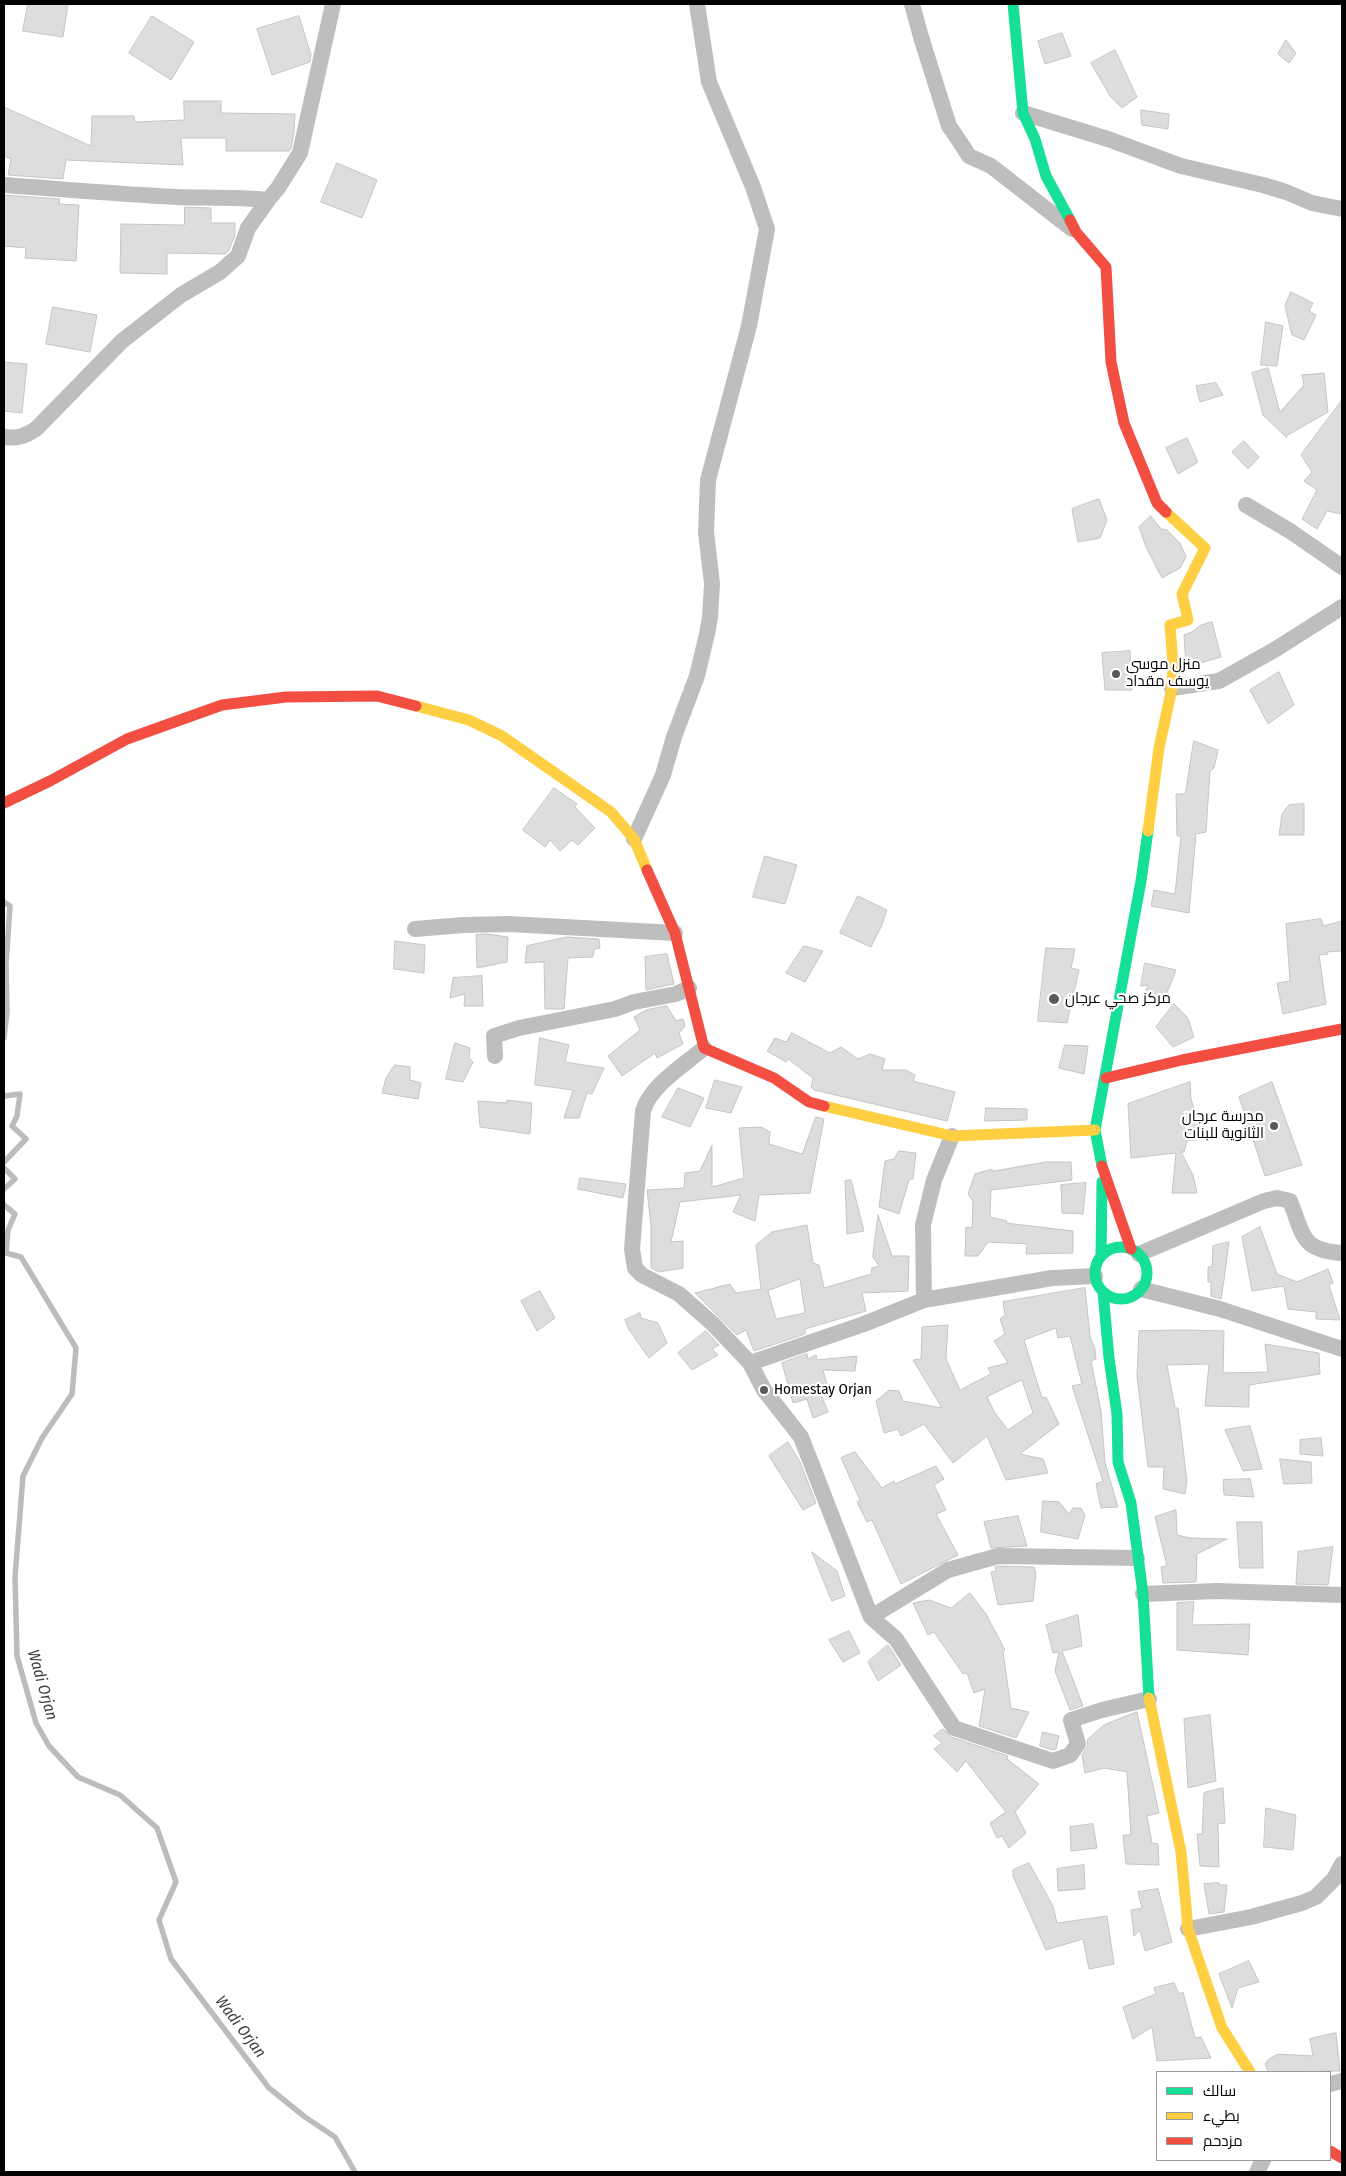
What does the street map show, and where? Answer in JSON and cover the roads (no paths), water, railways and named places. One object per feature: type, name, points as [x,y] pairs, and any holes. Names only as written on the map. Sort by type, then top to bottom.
[{"type":"street","points":[[4,437],[16,439],[36,429],[122,341],[182,295],[220,272],[238,256],[248,228],[278,188],[300,153],[333,4]]},
{"type":"street","points":[[634,839],[663,775],[674,738],[697,676],[705,641],[710,617],[712,584],[706,532],[708,480],[749,326],[767,229],[753,188],[708,82],[697,4]]},
{"type":"street","points":[[912,4],[949,126],[970,156],[991,166],[1076,232],[1106,267],[1111,362],[1124,423],[1157,503],[1205,548],[1182,594],[1188,620],[1170,625],[1173,664],[1172,688],[1159,748],[1141,881],[1095,1130],[1102,1166],[1135,1251],[1145,1262],[1147,1271],[1146,1281],[1141,1289],[1127,1298],[1111,1297],[1098,1285],[1095,1276],[1096,1265],[1101,1256],[1110,1249],[1120,1246],[1135,1251],[1264,1201],[1277,1198],[1284,1198],[1290,1201],[1306,1242],[1321,1251],[1342,1253]]},
{"type":"street","points":[[1013,4],[1023,113],[1036,139],[1046,176],[1076,232]]},
{"type":"street","points":[[1023,113],[1108,139],[1181,166],[1270,188],[1312,203],[1342,209]]},
{"type":"street","points":[[4,185],[176,197],[230,197],[268,200]]},
{"type":"street","points":[[1246,505],[1290,531],[1342,567]]},
{"type":"street","points":[[1172,688],[1219,681],[1276,649],[1342,606]]},
{"type":"street","points":[[4,803],[127,740],[222,705],[286,697],[377,696],[469,720],[502,736],[611,812],[634,839],[661,905],[675,933],[704,1048]]},
{"type":"street","points":[[415,928],[508,924],[675,933]]},
{"type":"street","points":[[495,1056],[494,1036],[519,1028],[615,1009],[634,1002],[676,994],[688,988]]},
{"type":"street","points":[[1106,1078],[1182,1060],[1342,1028]]},
{"type":"street","points":[[704,1048],[774,1078],[809,1102],[952,1136],[1095,1130]]},
{"type":"street","points":[[704,1048],[656,1089],[646,1101],[643,1111],[632,1249],[635,1268],[679,1294],[713,1324],[750,1363],[764,1390],[801,1437],[871,1617],[896,1639],[954,1728],[1053,1762],[1070,1755],[1078,1744],[1071,1720],[1102,1710],[1149,1699]]},
{"type":"street","points":[[924,1300],[923,1225],[934,1180],[952,1136]]},
{"type":"street","points":[[1101,1256],[1102,1166]]},
{"type":"street","points":[[750,1363],[864,1324],[924,1300],[1052,1278],[1095,1276]]},
{"type":"street","points":[[1141,1289],[1220,1309],[1342,1349]]},
{"type":"street","points":[[1104,1292],[1109,1358],[1117,1414],[1118,1462],[1131,1503],[1143,1594],[1149,1699],[1181,1852],[1188,1929],[1222,2028],[1249,2071]]},
{"type":"street","points":[[871,1617],[948,1570],[998,1556],[1137,1558]]},
{"type":"street","points":[[1143,1594],[1217,1592],[1342,1595]]},
{"type":"street","points":[[1188,1929],[1251,1917],[1302,1904],[1316,1896],[1334,1878],[1342,1864]]},
{"type":"street","points":[[1331,2152],[1342,2158]]},
{"type":"waterway","name":"Wadi Orjan","points":[[4,902],[10,906],[6,964],[7,1012],[4,1038]]},
{"type":"waterway","name":"Wadi Orjan","points":[[4,1096],[20,1094],[17,1116],[12,1126],[26,1139],[4,1162]]},
{"type":"waterway","name":"Wadi Orjan","points":[[4,1168],[15,1179],[4,1189]]},
{"type":"waterway","name":"Wadi Orjan","points":[[4,1205],[15,1214],[8,1230],[6,1253],[21,1257],[76,1348],[72,1394],[42,1438],[23,1476],[15,1577],[17,1656],[36,1723],[49,1746],[78,1777],[120,1795],[157,1828],[176,1882],[159,1920],[171,1959],[269,2088],[305,2117],[335,2137],[355,2172]]},
{"type":"place","name":"منزل موسى يوسف مقداد","points":[[1116,674]]},
{"type":"place","name":"مركز صحي عرجان","points":[[1054,999]]},
{"type":"place","name":"مدرسة عرجان الثانوية للبنات","points":[[1274,1126]]},
{"type":"place","name":"Homestay Orjan","points":[[764,1390]]}]
